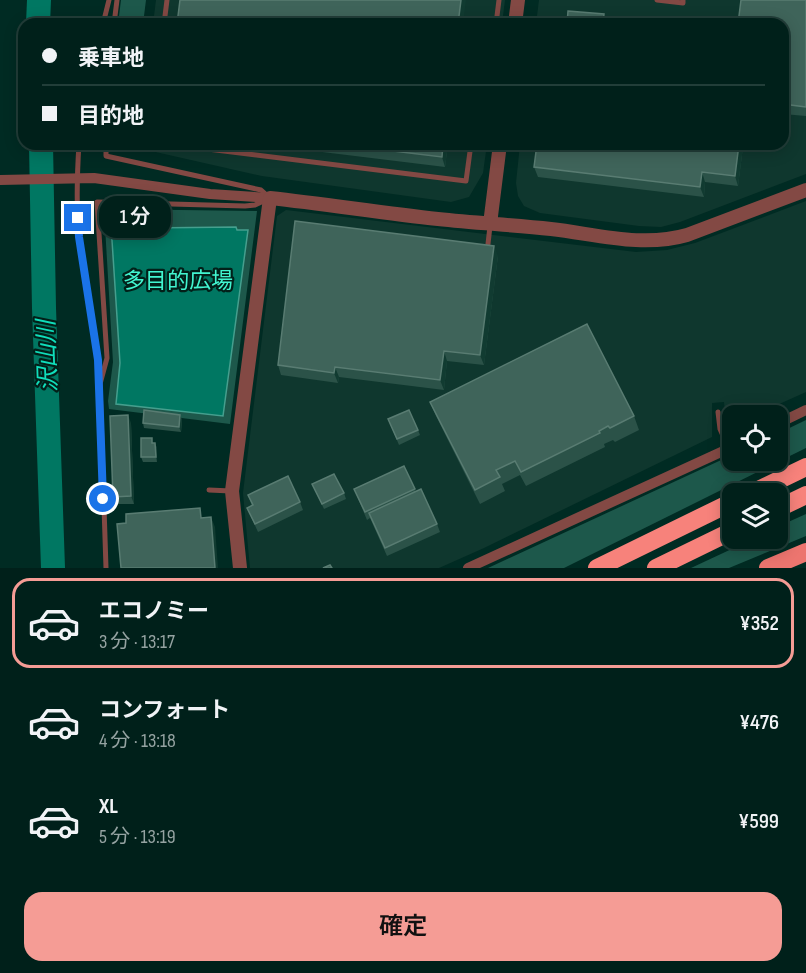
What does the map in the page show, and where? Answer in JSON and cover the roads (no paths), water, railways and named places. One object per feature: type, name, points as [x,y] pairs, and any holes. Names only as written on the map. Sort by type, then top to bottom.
[{"type":"highway","points":[[773,483],[806,467]]},
{"type":"highway","points":[[788,504],[806,495]]},
{"type":"highway","points":[[597,568],[722,507]]},
{"type":"highway","points":[[656,568],[722,536]]},
{"type":"highway","points":[[768,568],[806,552]]},
{"type":"street","points":[[516,18],[518,0]]},
{"type":"street","points":[[490,224],[499,150]]},
{"type":"street","points":[[0,180],[94,178],[210,194],[270,198],[633,241],[667,240],[687,235],[806,190]]},
{"type":"street","points":[[240,568],[232,491],[270,198]]},
{"type":"street","points":[[788,419],[806,410]]},
{"type":"street","points":[[468,568],[722,452]]},
{"type":"lane","points":[[104,18],[109,0]]},
{"type":"lane","points":[[115,18],[117,0]]},
{"type":"lane","points":[[165,18],[167,0]]},
{"type":"lane","points":[[497,18],[499,0]]},
{"type":"lane","points":[[657,0],[683,3],[683,0]]},
{"type":"lane","points":[[78,150],[73,179],[79,237],[98,360],[106,568]]},
{"type":"lane","points":[[100,384],[107,358],[97,201],[245,206],[255,205],[270,198],[261,190],[106,156],[106,150]]},
{"type":"lane","points":[[217,150],[466,180],[470,150]]},
{"type":"lane","points":[[488,244],[490,224]]},
{"type":"lane","points":[[718,412],[722,433]]},
{"type":"lane","points":[[209,490],[232,491]]},
{"type":"waterway","name":"沢山川","points":[[38,18],[39,0]]},
{"type":"waterway","name":"沢山川","points":[[41,150],[53,568]]},
{"type":"park label","name":"多目的広場","points":[[178,280]]}]
